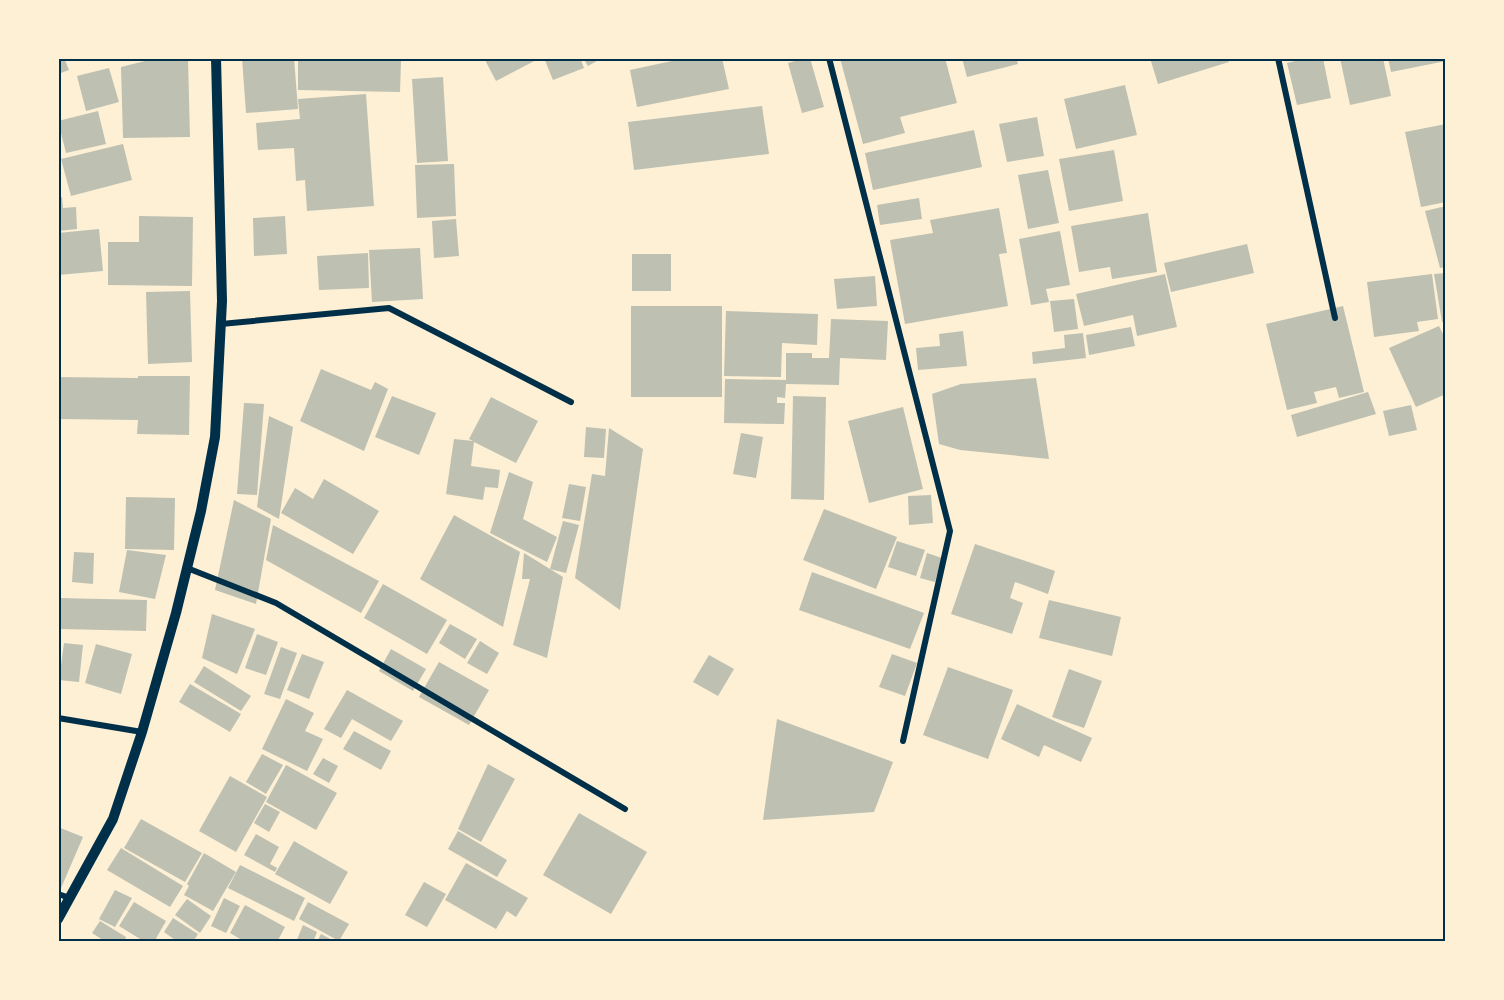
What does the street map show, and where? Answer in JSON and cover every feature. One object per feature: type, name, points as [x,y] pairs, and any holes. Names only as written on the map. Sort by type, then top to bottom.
[{"type":"street","points":[[58,919],[113,819],[142,732],[187,568],[215,437],[222,301],[216,58]]},
{"type":"street","points":[[829,58],[950,531],[903,741]]},
{"type":"street","points":[[1278,58],[1335,318]]},
{"type":"street","points":[[221,324],[389,308],[571,402]]},
{"type":"street","points":[[187,568],[276,603],[625,808]]},
{"type":"street","points":[[58,718],[142,732]]},
{"type":"street","points":[[58,894],[70,898]]},
{"type":"building","points":[[58,58],[64,58],[69,70],[58,74]]},
{"type":"building","points":[[157,58],[188,58],[190,137],[123,138],[121,67]]},
{"type":"building","points":[[242,58],[294,58],[298,109],[246,113]]},
{"type":"building","points":[[484,58],[540,58],[496,81]]},
{"type":"building","points":[[544,58],[580,58],[584,68],[553,80]]},
{"type":"building","points":[[583,58],[602,58],[588,66]]},
{"type":"building","points":[[686,58],[722,58],[729,89],[637,107],[630,70]]},
{"type":"building","points":[[810,58],[824,107],[802,113],[788,63]]},
{"type":"building","points":[[840,58],[945,58],[957,103],[900,117],[905,133],[863,144]]},
{"type":"building","points":[[962,58],[1016,58],[1018,64],[967,77]]},
{"type":"building","points":[[1150,58],[1227,58],[1229,62],[1158,84]]},
{"type":"building","points":[[1309,58],[1323,58],[1331,98],[1297,105],[1287,63]]},
{"type":"building","points":[[1340,58],[1383,58],[1391,96],[1350,105]]},
{"type":"building","points":[[1388,58],[1446,58],[1446,61],[1391,72]]},
{"type":"building","points":[[298,59],[401,61],[400,92],[298,90]]},
{"type":"building","points":[[109,68],[119,102],[86,111],[77,76]]},
{"type":"building","points":[[443,77],[448,161],[417,163],[412,79]]},
{"type":"building","points":[[1125,85],[1137,135],[1076,149],[1064,99]]},
{"type":"building","points":[[366,94],[374,206],[307,211],[305,180],[296,181],[294,148],[258,150],[256,123],[300,119],[298,99]]},
{"type":"building","points":[[762,106],[769,154],[634,170],[628,122]]},
{"type":"building","points":[[98,111],[106,144],[66,153],[58,121]]},
{"type":"building","points":[[1037,117],[1044,156],[1007,162],[999,124]]},
{"type":"building","points":[[1446,124],[1446,202],[1421,207],[1405,132]]},
{"type":"building","points":[[974,130],[982,167],[873,190],[865,153]]},
{"type":"building","points":[[123,144],[132,180],[71,196],[61,159]]},
{"type":"building","points":[[1114,150],[1123,201],[1069,211],[1059,159]]},
{"type":"building","points":[[454,164],[456,216],[417,218],[415,165]]},
{"type":"building","points":[[1048,170],[1059,223],[1028,229],[1018,175]]},
{"type":"building","points":[[62,197],[63,208],[76,207],[77,229],[58,231],[58,198]]},
{"type":"building","points":[[919,198],[922,219],[880,225],[877,205]]},
{"type":"building","points":[[1446,206],[1446,267],[1440,268],[1425,211]]},
{"type":"building","points":[[999,208],[1007,253],[999,254],[1008,306],[905,324],[890,240],[933,233],[930,220]]},
{"type":"building","points":[[1148,213],[1157,272],[1112,279],[1110,267],[1079,272],[1071,226]]},
{"type":"building","points":[[139,216],[193,217],[192,286],[108,285],[108,242],[139,242]]},
{"type":"building","points":[[285,216],[287,254],[254,256],[253,218]]},
{"type":"building","points":[[456,219],[459,256],[434,258],[432,221]]},
{"type":"building","points":[[99,229],[103,271],[58,275],[58,233]]},
{"type":"building","points":[[1060,231],[1070,285],[1046,289],[1049,302],[1031,305],[1019,239]]},
{"type":"building","points":[[1247,244],[1254,273],[1171,292],[1164,263]]},
{"type":"building","points":[[420,248],[423,299],[372,302],[369,250]]},
{"type":"building","points":[[368,253],[369,288],[319,290],[317,256]]},
{"type":"building","points":[[632,254],[671,254],[671,291],[632,291]]},
{"type":"building","points":[[1446,273],[1446,321],[1442,322],[1434,274]]},
{"type":"building","points":[[1165,274],[1177,327],[1137,336],[1133,315],[1084,326],[1076,294]]},
{"type":"building","points":[[1432,274],[1438,319],[1417,322],[1419,331],[1374,337],[1367,282]]},
{"type":"building","points":[[875,276],[877,306],[837,309],[834,279]]},
{"type":"building","points":[[190,291],[192,362],[148,364],[146,292]]},
{"type":"building","points":[[1074,299],[1078,329],[1054,332],[1050,301]]},
{"type":"building","points":[[631,306],[722,306],[722,397],[631,397]]},
{"type":"building","points":[[1343,306],[1364,392],[1339,398],[1336,387],[1314,392],[1317,403],[1287,410],[1266,324]]},
{"type":"building","points":[[726,311],[818,314],[817,345],[782,343],[781,377],[724,376]]},
{"type":"building","points":[[831,319],[888,321],[886,360],[840,358],[839,385],[786,384],[785,398],[777,397],[777,403],[785,403],[784,424],[724,423],[725,379],[786,380],[786,353],[812,353],[812,358],[829,358]]},
{"type":"building","points":[[1439,326],[1446,340],[1446,394],[1416,407],[1389,348]]},
{"type":"building","points":[[1131,327],[1135,346],[1089,355],[1086,335]]},
{"type":"building","points":[[963,331],[967,366],[918,370],[916,348],[940,346],[939,334]]},
{"type":"building","points":[[1083,333],[1086,358],[1033,364],[1032,352],[1065,348],[1064,335]]},
{"type":"building","points":[[321,369],[371,390],[375,382],[388,389],[364,451],[300,421]]},
{"type":"building","points":[[138,376],[190,376],[189,435],[137,434],[138,420],[58,419],[58,377],[138,378]]},
{"type":"building","points":[[1036,378],[1049,459],[960,450],[939,444],[932,394],[961,384]]},
{"type":"building","points":[[1368,392],[1376,414],[1297,437],[1291,415]]},
{"type":"building","points":[[392,396],[436,413],[419,455],[375,437]]},
{"type":"building","points":[[793,396],[826,397],[824,500],[791,499]]},
{"type":"building","points":[[491,397],[538,421],[516,463],[474,442],[471,466],[500,470],[498,488],[485,487],[483,500],[446,494],[454,439],[473,441],[469,439]]},
{"type":"building","points":[[244,403],[264,404],[257,495],[237,494]]},
{"type":"building","points":[[1411,405],[1417,430],[1389,436],[1383,411]]},
{"type":"building","points":[[903,407],[923,489],[869,503],[848,421]]},
{"type":"building","points":[[269,416],[293,427],[279,519],[257,507]]},
{"type":"building","points":[[586,427],[606,429],[604,458],[584,457]]},
{"type":"building","points":[[609,428],[643,449],[620,610],[575,578],[592,474],[605,476]]},
{"type":"building","points":[[741,433],[763,437],[756,478],[733,474]]},
{"type":"building","points":[[509,472],[533,482],[523,519],[557,537],[547,562],[490,533]]},
{"type":"building","points":[[324,479],[379,511],[353,554],[281,513],[295,488],[313,499]]},
{"type":"building","points":[[569,484],[586,487],[580,521],[562,518]]},
{"type":"building","points":[[931,495],[933,523],[909,525],[908,496]]},
{"type":"building","points":[[126,497],[175,498],[174,550],[125,549]]},
{"type":"building","points":[[234,500],[271,519],[256,604],[215,590]]},
{"type":"building","points":[[824,509],[897,537],[876,589],[803,560]]},
{"type":"building","points":[[454,515],[520,552],[503,627],[420,579]]},
{"type":"building","points":[[563,521],[579,525],[566,573],[550,569]]},
{"type":"building","points":[[273,525],[379,581],[361,613],[266,560]]},
{"type":"building","points":[[897,541],[925,550],[916,576],[888,567]]},
{"type":"building","points":[[975,544],[1055,571],[1048,594],[1015,582],[1010,598],[1023,603],[1012,634],[951,614]]},
{"type":"building","points":[[127,550],[166,555],[155,599],[119,592]]},
{"type":"building","points":[[74,552],[94,553],[93,584],[72,582]]},
{"type":"building","points":[[524,553],[563,577],[547,658],[513,645],[530,579],[522,579]]},
{"type":"building","points":[[927,553],[942,558],[935,582],[920,578]]},
{"type":"building","points":[[812,572],[924,613],[910,649],[799,610]]},
{"type":"building","points":[[383,584],[447,620],[427,654],[364,618]]},
{"type":"building","points":[[58,598],[147,600],[146,631],[61,629],[60,655],[58,655]]},
{"type":"building","points":[[1049,600],[1121,617],[1112,656],[1039,638]]},
{"type":"building","points":[[212,614],[255,629],[237,674],[202,658]]},
{"type":"building","points":[[450,624],[477,639],[465,659],[439,643]]},
{"type":"building","points":[[257,634],[278,642],[266,675],[245,668]]},
{"type":"building","points":[[480,641],[499,653],[487,674],[467,663]]},
{"type":"building","points":[[64,643],[83,645],[79,682],[59,680]]},
{"type":"building","points":[[96,644],[132,654],[121,694],[85,683]]},
{"type":"building","points":[[281,647],[297,653],[280,699],[264,694]]},
{"type":"building","points":[[391,649],[426,669],[413,691],[379,671]]},
{"type":"building","points":[[302,654],[324,662],[309,699],[287,690]]},
{"type":"building","points":[[892,654],[917,663],[905,696],[879,687]]},
{"type":"building","points":[[709,655],[734,669],[718,696],[693,682]]},
{"type":"building","points":[[439,662],[489,690],[469,725],[419,697]]},
{"type":"building","points":[[204,666],[251,696],[241,711],[194,682]]},
{"type":"building","points":[[948,667],[1013,690],[988,759],[923,735]]},
{"type":"building","points":[[1069,669],[1102,681],[1084,728],[1052,717]]},
{"type":"building","points":[[190,684],[241,714],[230,732],[179,702]]},
{"type":"building","points":[[347,690],[403,721],[391,741],[352,719],[341,738],[324,729]]},
{"type":"building","points":[[286,699],[314,713],[305,731],[323,739],[307,771],[262,749]]},
{"type":"building","points":[[1017,704],[1092,738],[1081,762],[1044,745],[1039,757],[1001,739]]},
{"type":"building","points":[[777,719],[893,762],[874,812],[763,820]]},
{"type":"building","points":[[354,731],[391,751],[381,770],[343,749]]},
{"type":"building","points":[[262,754],[283,765],[266,794],[246,782]]},
{"type":"building","points":[[323,758],[338,766],[329,783],[313,774]]},
{"type":"building","points":[[488,764],[515,779],[481,842],[458,829]]},
{"type":"building","points":[[286,765],[337,793],[316,830],[266,802]]},
{"type":"building","points":[[230,776],[267,797],[236,852],[199,831]]},
{"type":"building","points":[[265,804],[280,812],[269,832],[254,823]]},
{"type":"building","points":[[579,813],[647,852],[611,914],[543,875]]},
{"type":"building","points":[[141,819],[202,853],[185,882],[124,848]]},
{"type":"building","points":[[58,827],[83,837],[58,895]]},
{"type":"building","points":[[458,831],[507,860],[497,877],[448,849]]},
{"type":"building","points":[[256,834],[279,847],[270,864],[277,868],[275,872],[244,855]]},
{"type":"building","points":[[294,841],[348,872],[330,904],[275,874]]},
{"type":"building","points":[[121,848],[183,886],[170,907],[107,870]]},
{"type":"building","points":[[204,853],[236,872],[213,911],[184,895],[189,886],[187,884]]},
{"type":"building","points":[[466,863],[528,898],[516,917],[507,911],[496,929],[445,900]]},
{"type":"building","points":[[240,865],[305,898],[294,921],[228,888]]},
{"type":"building","points":[[424,882],[446,894],[427,927],[405,915]]},
{"type":"building","points":[[115,890],[132,898],[115,927],[99,919]]},
{"type":"building","points":[[224,898],[240,906],[226,933],[211,926]]},
{"type":"building","points":[[187,899],[211,916],[200,933],[175,915]]},
{"type":"building","points":[[134,902],[166,921],[154,942],[145,942],[119,926]]},
{"type":"building","points":[[308,902],[349,924],[339,941],[299,919]]},
{"type":"building","points":[[245,905],[285,927],[277,942],[245,942],[230,933]]},
{"type":"building","points":[[173,918],[198,934],[193,942],[178,942],[164,932]]},
{"type":"building","points":[[100,921],[126,937],[124,942],[106,942],[92,933]]},
{"type":"building","points":[[303,925],[317,932],[313,942],[296,942]]},
{"type":"building","points":[[321,934],[336,942],[317,942]]}]
